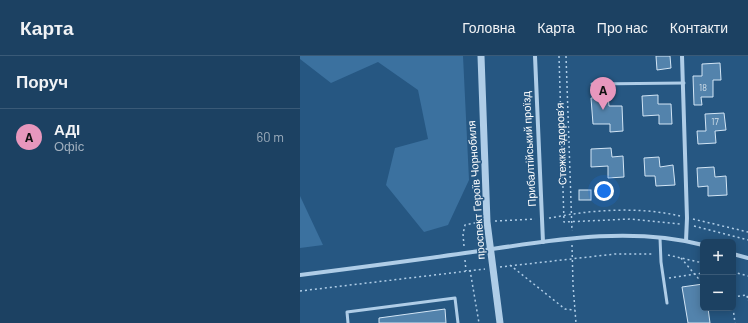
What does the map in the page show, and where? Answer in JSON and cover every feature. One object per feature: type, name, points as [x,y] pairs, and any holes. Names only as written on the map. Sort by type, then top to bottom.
[{"type":"street","name":"проспект Героїв Чорнобиля","points":[[481,56],[487,222],[500,323]]},
{"type":"street","name":"Прибалтійський проїзд","points":[[534,56],[543,242]]},
{"type":"street","points":[[682,56],[687,218],[686,241]]},
{"type":"street","points":[[300,275],[572,239],[622,236],[660,238],[700,244]]},
{"type":"street","points":[[736,255],[748,258]]},
{"type":"lane","points":[[592,84],[684,83]]},
{"type":"lane","points":[[660,238],[660,254],[667,303]]},
{"type":"lane","points":[[348,323],[347,312],[455,298],[458,323]]},
{"type":"path","points":[[559,56],[564,222],[635,219],[687,225],[748,240]]},
{"type":"path","name":"Стежка здоров’я","points":[[566,56],[572,214],[572,258],[576,323]]},
{"type":"path","points":[[464,245],[464,230],[466,224],[563,217],[572,214],[645,211],[687,218],[748,232]]},
{"type":"path","points":[[575,310],[565,308],[510,265],[615,254],[660,254],[700,262]]},
{"type":"path","points":[[681,258],[700,280]]},
{"type":"path","points":[[465,260],[466,271]]},
{"type":"path","points":[[300,291],[470,270],[479,323]]},
{"type":"path","points":[[664,279],[700,273]]},
{"type":"path","points":[[736,273],[748,276]]},
{"type":"path","points":[[736,297],[747,295],[748,301]]},
{"type":"path","points":[[733,311],[735,323]]},
{"type":"shaded area","points":[[300,56],[463,56],[469,180],[448,225],[424,232],[386,185],[395,148],[428,139],[418,90],[378,62],[331,83],[300,59]]},
{"type":"shaded area","points":[[300,196],[323,245],[300,248]]},
{"type":"building","points":[[656,56],[670,56],[671,68],[657,70]]},
{"type":"building","points":[[720,63],[721,80],[713,80],[713,97],[701,97],[702,105],[694,105],[693,76],[702,76],[702,64]]},
{"type":"building","points":[[658,95],[658,104],[671,104],[672,124],[659,124],[659,115],[643,116],[642,96]]},
{"type":"building","points":[[608,97],[609,106],[622,106],[623,131],[610,132],[610,124],[593,124],[591,98]]},
{"type":"building","points":[[724,113],[726,130],[715,131],[716,143],[698,144],[697,131],[706,131],[705,114]]},
{"type":"building","points":[[611,148],[612,157],[623,156],[624,177],[608,178],[608,166],[591,167],[591,149]]},
{"type":"building","points":[[659,157],[660,167],[673,165],[675,185],[656,186],[655,176],[645,176],[644,158]]},
{"type":"building","points":[[714,167],[715,177],[726,176],[727,195],[708,196],[708,186],[698,187],[697,168]]},
{"type":"building","points":[[579,190],[591,190],[591,200],[579,200]]},
{"type":"building","points":[[700,284],[700,311],[708,311],[710,323],[688,323],[682,287]]},
{"type":"building","points":[[445,309],[446,323],[379,323],[379,318]]},
{"type":"place","name":"АДІ","points":[[603,110]]}]
